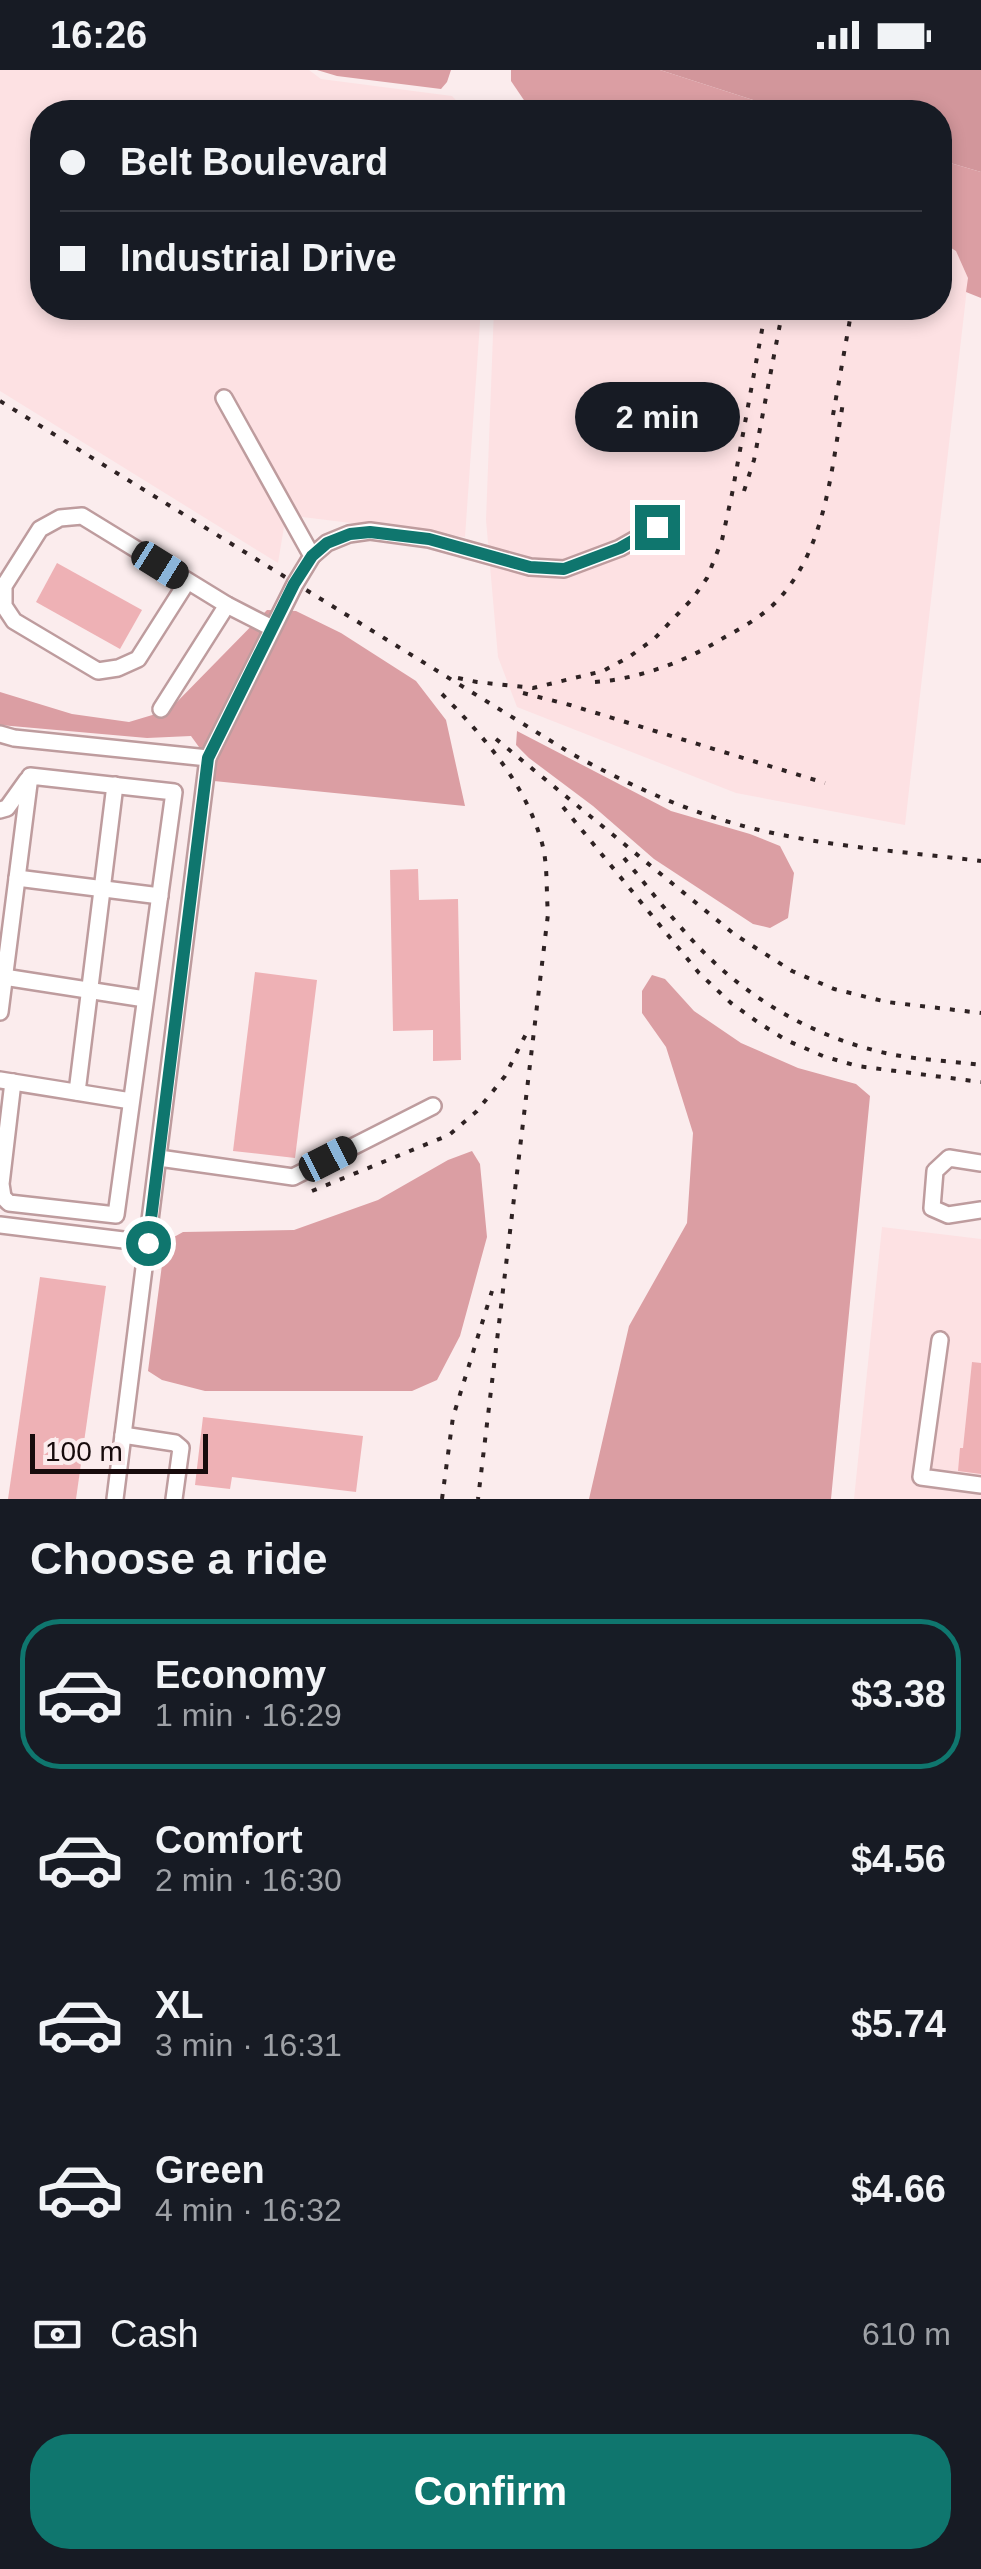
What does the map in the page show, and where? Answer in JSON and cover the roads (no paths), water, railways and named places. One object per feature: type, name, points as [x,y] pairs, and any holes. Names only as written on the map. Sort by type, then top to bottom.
[{"type":"street","points":[[224,398],[312,556]]},
{"type":"street","points":[[186,582],[138,660],[98,671],[14,621],[4,606],[4,586],[40,529],[60,518],[82,516],[226,606],[272,628]]},
{"type":"street","points":[[115,1499],[208,758],[312,556],[338,538],[370,532],[429,539],[530,567],[564,569],[620,548],[657,527]]},
{"type":"street","points":[[161,709],[226,606]]},
{"type":"street","points":[[0,734],[208,758]]},
{"type":"street","points":[[30,776],[174,792],[116,1215],[9,1203],[3,1197],[6,1081],[131,1101]]},
{"type":"street","points":[[0,810],[7,808],[30,776]]},
{"type":"street","points":[[0,1012],[30,776]]},
{"type":"street","points":[[77,1092],[115,785]]},
{"type":"street","points":[[17,878],[160,896]]},
{"type":"street","points":[[4,977],[145,1000]]},
{"type":"street","points":[[158,1158],[293,1176],[433,1106]]},
{"type":"street","points":[[981,1162],[948,1158],[936,1171],[932,1208],[948,1216],[981,1210]]},
{"type":"street","points":[[0,1225],[148,1243]]},
{"type":"street","points":[[940,1340],[921,1478],[981,1486]]},
{"type":"street","points":[[123,1435],[176,1443],[181,1448],[174,1499]]},
{"type":"railway","points":[[458,678],[533,688],[603,671],[654,639],[693,598],[707,578],[722,540],[764,320]]},
{"type":"railway","points":[[833,415],[850,320]]},
{"type":"railway","points":[[744,491],[754,460],[780,324]]},
{"type":"railway","points":[[0,401],[572,754],[631,784],[693,810],[796,838],[981,861]]},
{"type":"railway","points":[[595,682],[643,674],[690,656],[762,615],[775,603],[792,582],[816,535],[830,482],[843,403]]},
{"type":"railway","points":[[523,693],[825,783]]},
{"type":"railway","points":[[442,694],[488,745],[514,781],[535,821],[545,860],[548,914],[478,1499]]},
{"type":"railway","points":[[496,739],[734,934],[792,971],[834,989],[887,1002],[981,1013]]},
{"type":"railway","points":[[563,807],[699,973],[759,1023],[786,1040],[857,1066],[981,1082]]},
{"type":"railway","points":[[624,858],[713,962],[782,1013],[862,1047],[901,1056],[981,1065]]},
{"type":"railway","points":[[312,1191],[449,1135],[477,1111],[505,1076],[528,1030]]},
{"type":"railway","points":[[442,1499],[453,1417],[492,1291]]}]
